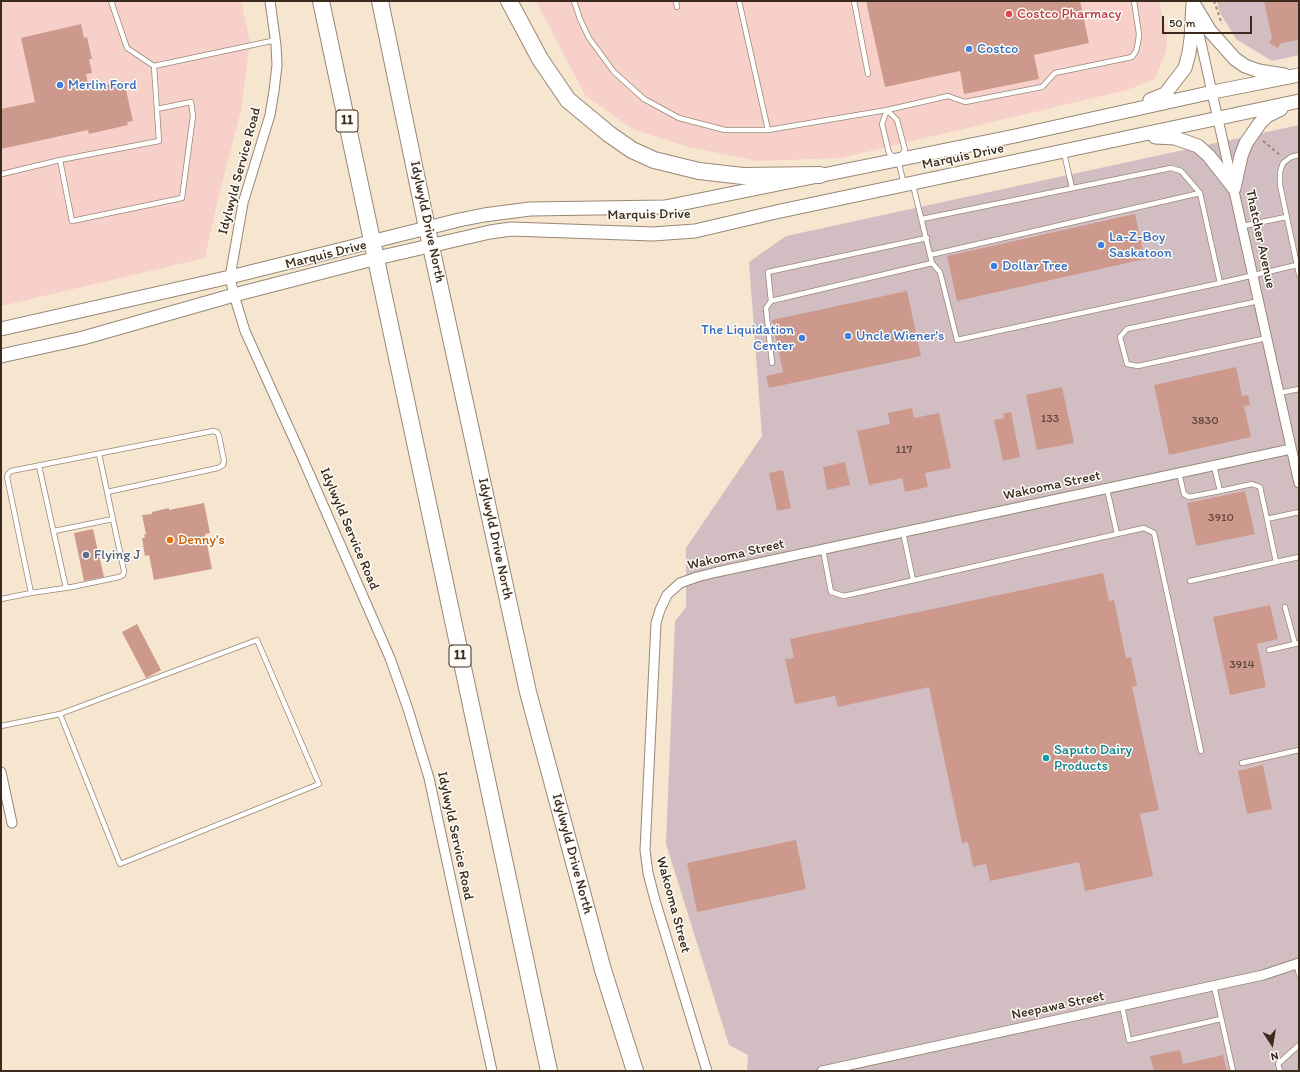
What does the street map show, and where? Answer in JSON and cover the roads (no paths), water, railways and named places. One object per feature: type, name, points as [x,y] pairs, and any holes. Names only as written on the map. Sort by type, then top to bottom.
[{"type":"highway","name":"11","points":[[321,1],[377,258],[549,1071]]},
{"type":"highway","name":"Idylwyld Drive North","points":[[380,1],[427,228],[432,245],[528,692],[603,970],[635,1071]]},
{"type":"highway","points":[[509,1],[540,59],[568,100],[609,134],[632,150],[654,160],[699,170],[743,176],[820,175]]},
{"type":"main road","points":[[1192,2],[1210,31],[1235,59],[1245,66],[1259,71],[1297,75]]},
{"type":"main road","points":[[1127,111],[1165,94],[1185,68],[1191,39],[1192,2]]},
{"type":"main road","name":"Marquis Drive","points":[[1,329],[484,215],[530,209],[665,207],[898,160],[1297,75]]},
{"type":"main road","name":"Marquis Drive","points":[[1,356],[83,338],[234,295],[377,258],[490,232],[511,229],[653,234],[695,231],[776,212],[1297,102]]},
{"type":"main road","points":[[1234,188],[1241,156],[1246,143],[1254,130],[1267,116],[1297,102]]},
{"type":"main road","points":[[1141,135],[1175,138],[1198,146],[1209,156],[1234,188]]},
{"type":"street","name":"Idylwyld Service Road","points":[[270,1],[276,40],[277,65],[271,109],[243,203],[230,276],[245,332],[253,352],[302,457],[390,658],[408,709],[429,778],[492,1071]]},
{"type":"street","name":"Thatcher Avenue","points":[[1192,2],[1299,483]]},
{"type":"street","name":"Wakooma Street","points":[[707,1071],[655,900],[644,850],[656,623],[667,595],[680,583],[697,577],[1291,450]]},
{"type":"street","points":[[1,772],[12,823]]},
{"type":"street","name":"Neepawa Street","points":[[822,1071],[1263,976],[1297,964]]},
{"type":"lane","points":[[111,1],[127,48],[154,66],[276,40]]},
{"type":"lane","points":[[574,1],[580,19],[589,38],[614,72],[644,99],[679,118],[725,130],[768,130],[887,110],[948,96],[965,102],[1042,87],[1055,73],[1132,57],[1136,51],[1138,43],[1134,1]]},
{"type":"lane","points":[[676,1],[677,7]]},
{"type":"lane","points":[[740,1],[768,130]]},
{"type":"lane","points":[[854,1],[868,74]]},
{"type":"lane","points":[[2,174],[60,160],[159,141],[154,66]]},
{"type":"lane","points":[[60,160],[72,221],[182,198],[193,116],[191,102],[157,109]]},
{"type":"lane","points":[[887,110],[898,120],[905,150],[898,160]]},
{"type":"lane","points":[[887,110],[882,124],[889,153],[898,160],[922,218],[932,262],[940,272],[957,340],[1297,265]]},
{"type":"lane","points":[[1064,152],[1072,188]]},
{"type":"lane","points":[[1299,155],[1286,160],[1283,163],[1280,172],[1280,185],[1299,274]]},
{"type":"lane","points":[[922,218],[1171,168],[1181,171],[1200,193],[1220,283]]},
{"type":"lane","points":[[930,255],[1200,193]]},
{"type":"lane","points":[[1243,226],[1286,216]]},
{"type":"lane","points":[[771,301],[768,272],[927,238]]},
{"type":"lane","points":[[772,363],[766,308],[771,301],[932,262]]},
{"type":"lane","points":[[1259,301],[1127,329],[1120,337],[1127,364],[1138,366],[1267,338]]},
{"type":"lane","points":[[1279,393],[1299,389]]},
{"type":"lane","points":[[30,593],[7,477],[11,471],[213,431],[217,432],[224,461],[223,465],[218,468],[107,492]]},
{"type":"lane","points":[[1,599],[66,588],[123,575],[124,572],[99,454]]},
{"type":"lane","points":[[39,466],[66,588]]},
{"type":"lane","points":[[1214,466],[1220,491]]},
{"type":"lane","points":[[1179,473],[1184,494],[1189,497],[1252,484],[1260,487],[1276,562]]},
{"type":"lane","points":[[1107,489],[1117,534]]},
{"type":"lane","points":[[1267,519],[1299,512]]},
{"type":"lane","points":[[54,531],[113,519]]},
{"type":"lane","points":[[823,550],[831,592],[844,596],[1144,528],[1154,533],[1201,751]]},
{"type":"lane","points":[[903,532],[913,580]]},
{"type":"lane","points":[[1190,581],[1299,557]]},
{"type":"lane","points":[[1269,650],[1297,644],[1285,607]]},
{"type":"lane","points":[[1,726],[60,714],[257,640],[319,784],[120,864],[60,714]]},
{"type":"lane","points":[[1242,763],[1299,750]]},
{"type":"lane","points":[[1297,964],[1299,974]]},
{"type":"lane","points":[[1214,986],[1233,1071]]},
{"type":"lane","points":[[1122,1006],[1129,1040],[1221,1019]]},
{"type":"lane","points":[[1280,1071],[1278,1064],[1299,1045]]},
{"type":"place","name":"Costco Pharmacy","points":[[1009,14]]},
{"type":"place","name":"Costco","points":[[969,49]]},
{"type":"place","name":"Merlin Ford","points":[[60,85]]},
{"type":"place","name":"La-Z-Boy Saskatoon","points":[[1101,245]]},
{"type":"place","name":"Dollar Tree","points":[[994,266]]},
{"type":"place","name":"Uncle Wiener's","points":[[848,336]]},
{"type":"place","name":"The Liquidation Center","points":[[802,338]]},
{"type":"place","name":"Denny's","points":[[170,540]]},
{"type":"place","name":"Flying J","points":[[86,555]]},
{"type":"place","name":"Saputo Dairy Products","points":[[1046,758]]}]
